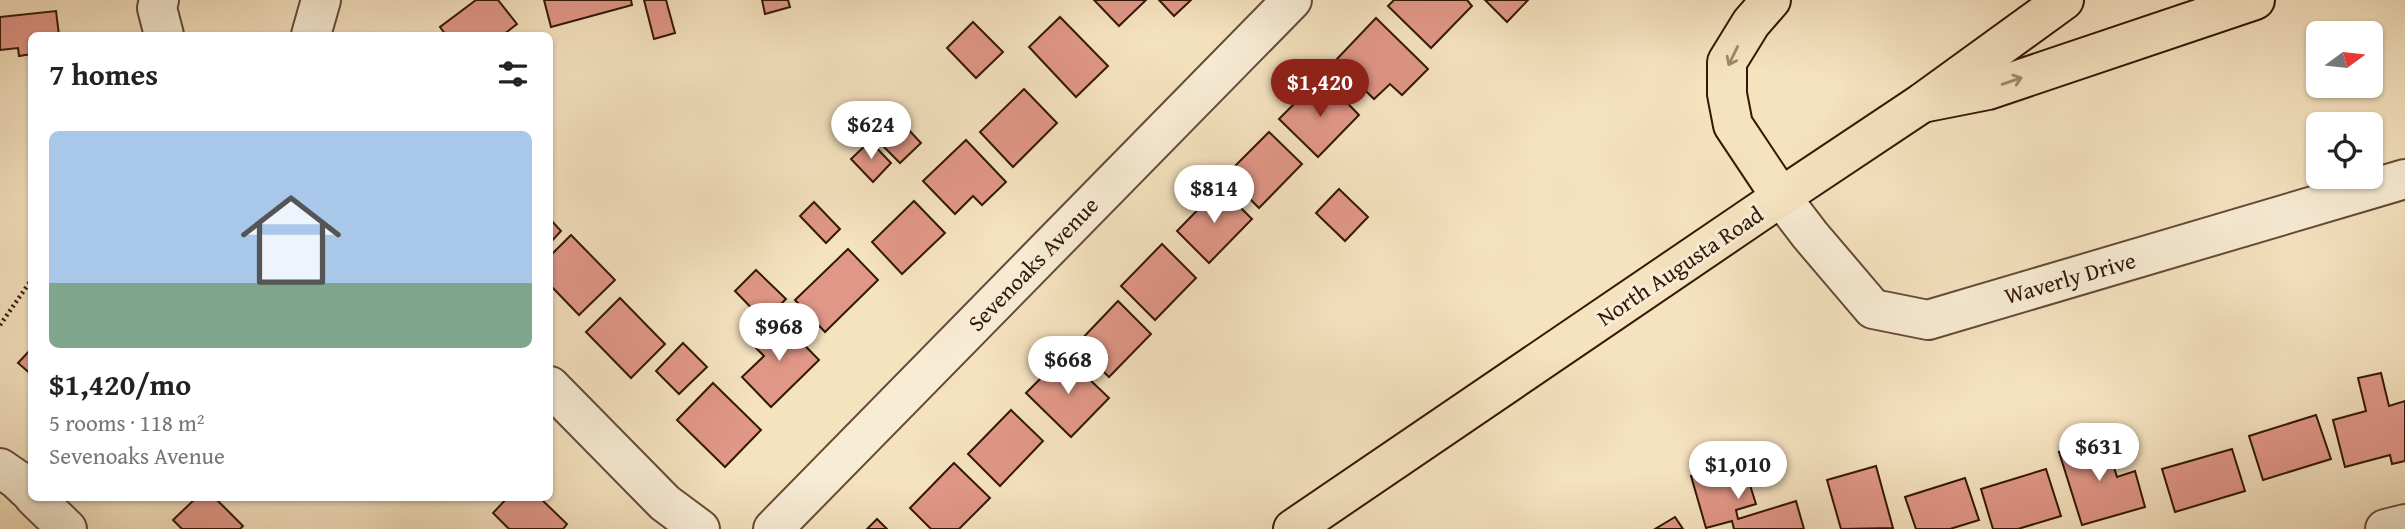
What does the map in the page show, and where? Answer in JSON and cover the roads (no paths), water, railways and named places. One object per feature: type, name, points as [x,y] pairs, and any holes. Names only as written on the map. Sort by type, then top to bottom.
[{"type":"main road","points":[[1771,0],[1751,23],[1727,62],[1727,94],[1733,125],[1781,197]]},
{"type":"main road","name":"North Augusta Road","points":[[1293,529],[1922,103],[2064,0]]},
{"type":"main road","points":[[1922,103],[1988,90],[2255,0]]},
{"type":"street","points":[[159,0],[157,8],[163,32]]},
{"type":"street","points":[[312,32],[321,0]]},
{"type":"street","name":"Sevenoaks Avenue","points":[[773,529],[1292,0]]},
{"type":"street","name":"Waverly Drive","points":[[1781,197],[1873,309],[1928,320],[2405,179]]},
{"type":"street","points":[[553,389],[665,503],[700,529]]},
{"type":"street","points":[[0,468],[28,491]]},
{"type":"street","points":[[38,501],[67,529]]},
{"type":"street","points":[[2385,529],[2405,524]]}]
